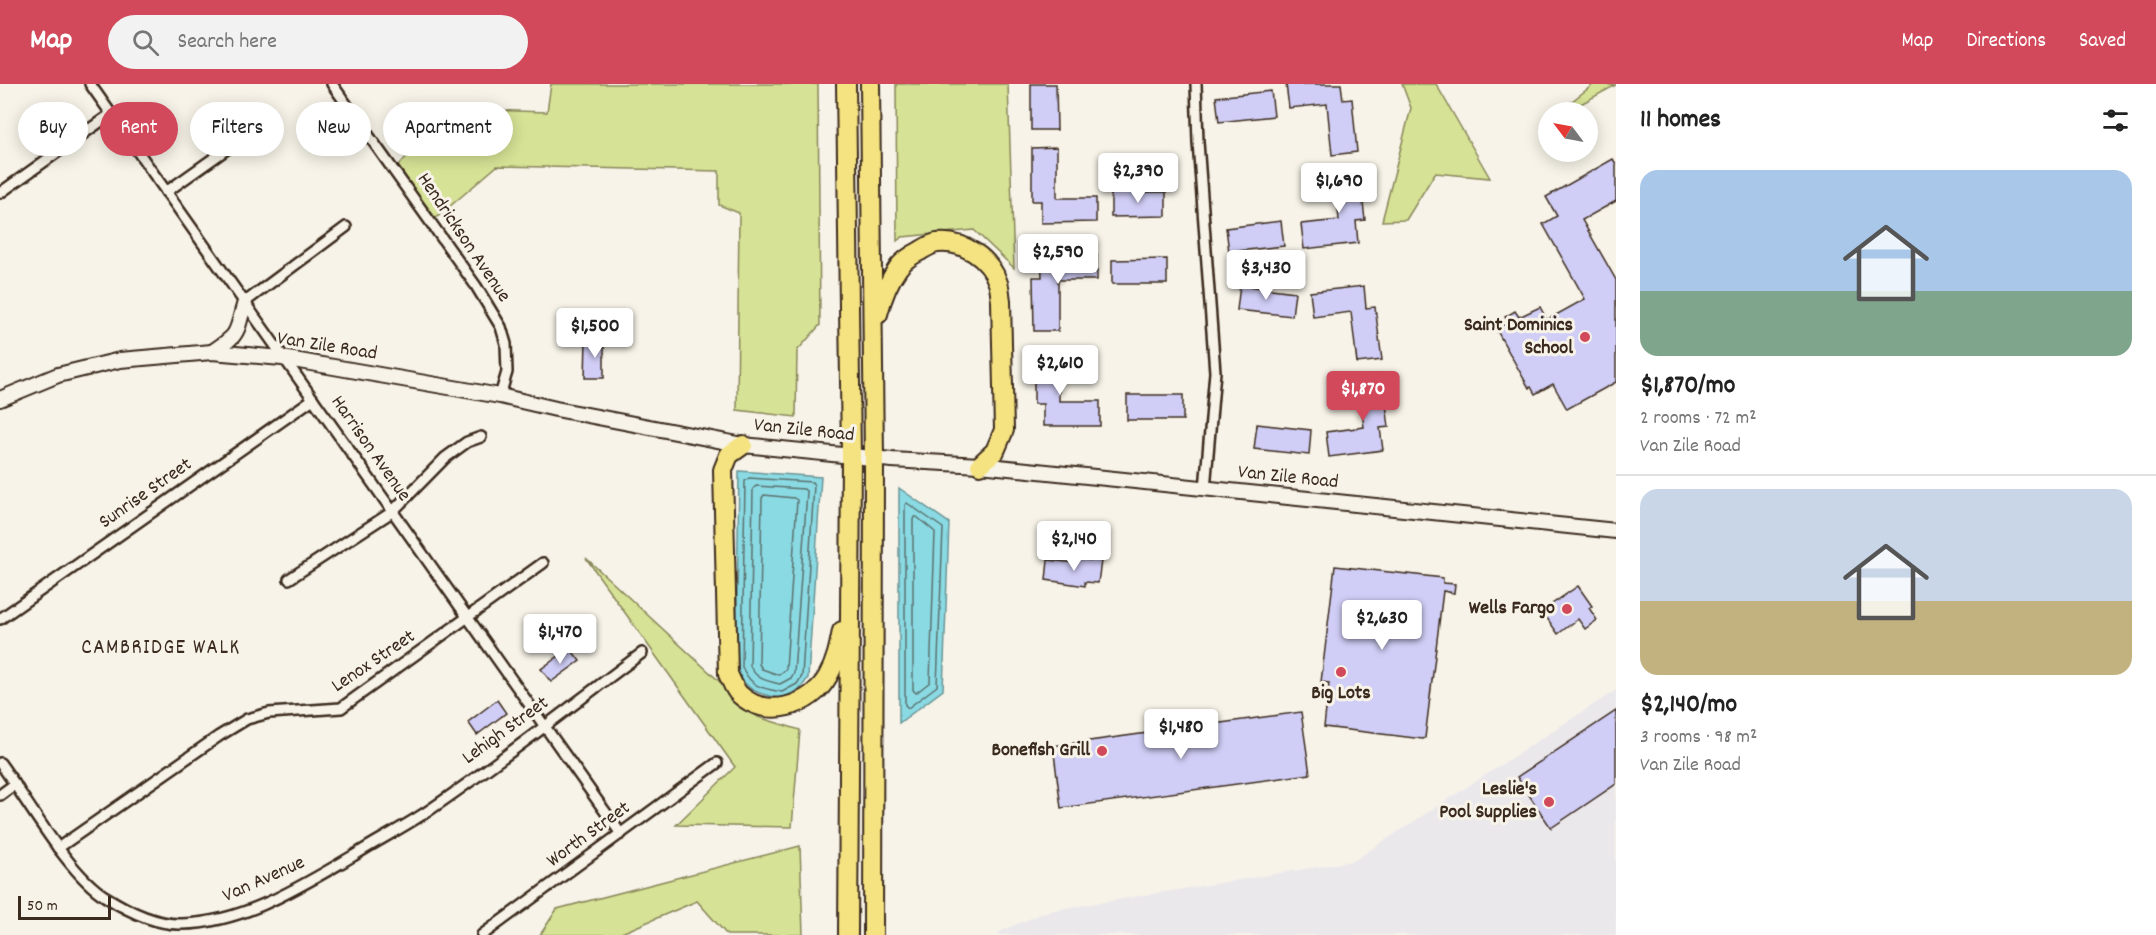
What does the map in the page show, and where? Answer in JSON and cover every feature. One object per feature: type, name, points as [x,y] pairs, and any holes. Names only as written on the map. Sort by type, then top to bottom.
[{"type":"highway","points":[[846,84],[851,456],[848,935]]},
{"type":"highway","points":[[870,84],[874,458],[873,935]]},
{"type":"highway","points":[[873,340],[882,297],[899,266],[913,254],[934,244],[948,243],[964,246],[980,256],[990,268],[998,284],[1004,430],[995,451],[980,465]]},
{"type":"highway","points":[[743,445],[729,455],[723,470],[728,674],[739,694],[758,705],[782,708],[808,700],[828,678],[837,654],[850,591]]},
{"type":"street","name":"Harrison Avenue","points":[[90,84],[103,102]]},
{"type":"street","name":"Hendrickson Avenue","points":[[332,84],[481,293],[501,327],[506,344],[507,372],[500,396]]},
{"type":"street","points":[[1196,84],[1198,142],[1215,372],[1205,489]]},
{"type":"street","points":[[0,193],[100,122]]},
{"type":"street","name":"Harrison Avenue","points":[[141,156],[621,834]]},
{"type":"street","points":[[166,192],[217,156]]},
{"type":"street","points":[[212,352],[233,338],[238,330],[245,302],[346,227]]},
{"type":"street","name":"Van Zile Road","points":[[0,399],[58,375],[120,360],[212,352],[282,358],[500,396],[743,445],[874,458],[980,465],[1616,531]]},
{"type":"street","name":"Sunrise Street","points":[[0,619],[313,399]]},
{"type":"street","points":[[289,579],[392,512],[445,458],[467,442],[481,437]]},
{"type":"street","name":"Lenox Street","points":[[58,848],[247,719],[269,713],[325,711],[342,708],[543,562]]},
{"type":"street","name":"Lehigh Street","points":[[449,795],[642,653]]},
{"type":"street","name":"Van Avenue","points":[[0,763],[58,848],[91,887],[132,912],[156,921],[180,925],[203,923],[246,912],[297,888],[430,810],[449,795]]},
{"type":"street","name":"Worth Street","points":[[482,935],[717,763]]},
{"type":"street","points":[[0,795],[15,784]]},
{"type":"shaded area","points":[[1616,690],[1616,935],[997,935],[1001,931],[1048,911],[1353,861]]},
{"type":"green space","points":[[551,84],[818,84],[820,325],[797,351],[796,417],[737,410],[739,213],[719,205],[719,171],[497,166],[434,220],[397,167],[407,156],[513,156],[513,111],[547,112]]},
{"type":"green space","points":[[896,84],[1008,84],[1014,268],[974,230],[902,237],[897,241]]},
{"type":"green space","points":[[1402,84],[1436,84],[1490,178],[1435,173],[1406,220],[1382,221],[1411,108]]},
{"type":"green space","points":[[1594,84],[1616,85],[1585,102],[1571,102]]},
{"type":"green space","points":[[586,558],[758,717],[800,730],[792,827],[676,825],[735,767]]},
{"type":"green space","points":[[800,846],[803,935],[727,935],[697,901],[617,935],[540,935],[557,909]]},
{"type":"water","points":[[739,471],[821,477],[808,678],[801,688],[782,699],[754,691],[740,677],[736,669]]},
{"type":"water","points":[[899,488],[949,523],[943,690],[899,723]]},
{"type":"building","points":[[1031,84],[1056,84],[1057,130],[1031,130]]},
{"type":"building","points":[[1286,84],[1341,84],[1343,100],[1352,99],[1357,152],[1332,155],[1327,104],[1289,108]]},
{"type":"building","points":[[1271,91],[1274,116],[1219,122],[1216,97]]},
{"type":"building","points":[[1057,147],[1057,198],[1096,198],[1096,222],[1041,223],[1041,201],[1032,201],[1032,148]]},
{"type":"building","points":[[1613,159],[1616,164],[1616,201],[1582,220],[1616,280],[1616,382],[1567,409],[1553,384],[1535,394],[1531,387],[1529,388],[1496,329],[1508,322],[1505,317],[1515,311],[1519,317],[1540,307],[1547,320],[1585,299],[1543,224],[1557,216],[1546,197]]},
{"type":"building","points":[[1359,166],[1365,220],[1356,221],[1358,243],[1304,249],[1301,224],[1339,220],[1334,169]]},
{"type":"building","points":[[1111,192],[1166,192],[1166,216],[1111,217]]},
{"type":"building","points":[[1281,221],[1284,246],[1229,252],[1226,228]]},
{"type":"building","points":[[1041,255],[1097,255],[1097,280],[1058,280],[1058,331],[1034,331],[1033,277],[1042,277]]},
{"type":"building","points":[[1167,259],[1167,284],[1112,284],[1112,260]]},
{"type":"building","points":[[1240,285],[1295,292],[1292,316],[1237,310]]},
{"type":"building","points":[[1364,286],[1366,308],[1375,307],[1382,360],[1357,363],[1351,312],[1313,317],[1310,292]]},
{"type":"building","points":[[604,339],[604,378],[585,378],[586,340]]},
{"type":"building","points":[[1034,351],[1059,351],[1059,401],[1100,401],[1100,426],[1043,426],[1043,404],[1034,404]]},
{"type":"building","points":[[1382,374],[1389,427],[1380,428],[1383,450],[1329,457],[1326,432],[1364,427],[1357,377]]},
{"type":"building","points":[[1127,395],[1183,395],[1183,420],[1127,420]]},
{"type":"building","points":[[1257,424],[1311,430],[1309,455],[1254,449]]},
{"type":"building","points":[[1077,559],[1101,561],[1098,583],[1085,582],[1085,586],[1046,580],[1048,560],[1076,563]]},
{"type":"building","points":[[1335,566],[1443,578],[1443,583],[1455,584],[1454,593],[1443,591],[1425,738],[1324,727],[1329,683],[1321,682]]},
{"type":"building","name":"Wells Fargo","points":[[1578,586],[1592,606],[1589,608],[1597,620],[1585,629],[1578,619],[1558,634],[1542,611]]},
{"type":"building","points":[[570,648],[580,661],[551,682],[541,669]]},
{"type":"building","points":[[497,700],[506,713],[477,735],[468,722]]},
{"type":"building","points":[[1616,711],[1616,784],[1551,828],[1517,777]]},
{"type":"building","points":[[1301,712],[1310,774],[1061,808],[1053,746]]},
{"type":"place","name":"Saint Dominics School","points":[[1585,337]]},
{"type":"place","name":"Wells Fargo","points":[[1567,609]]},
{"type":"place","name":"Big Lots","points":[[1341,672]]},
{"type":"place","name":"Bonefish Grill","points":[[1102,751]]},
{"type":"place","name":"Leslie's Pool Supplies","points":[[1549,802]]},
{"type":"district","name":"CAMBRIDGE WALK","points":[[161,649]]}]
